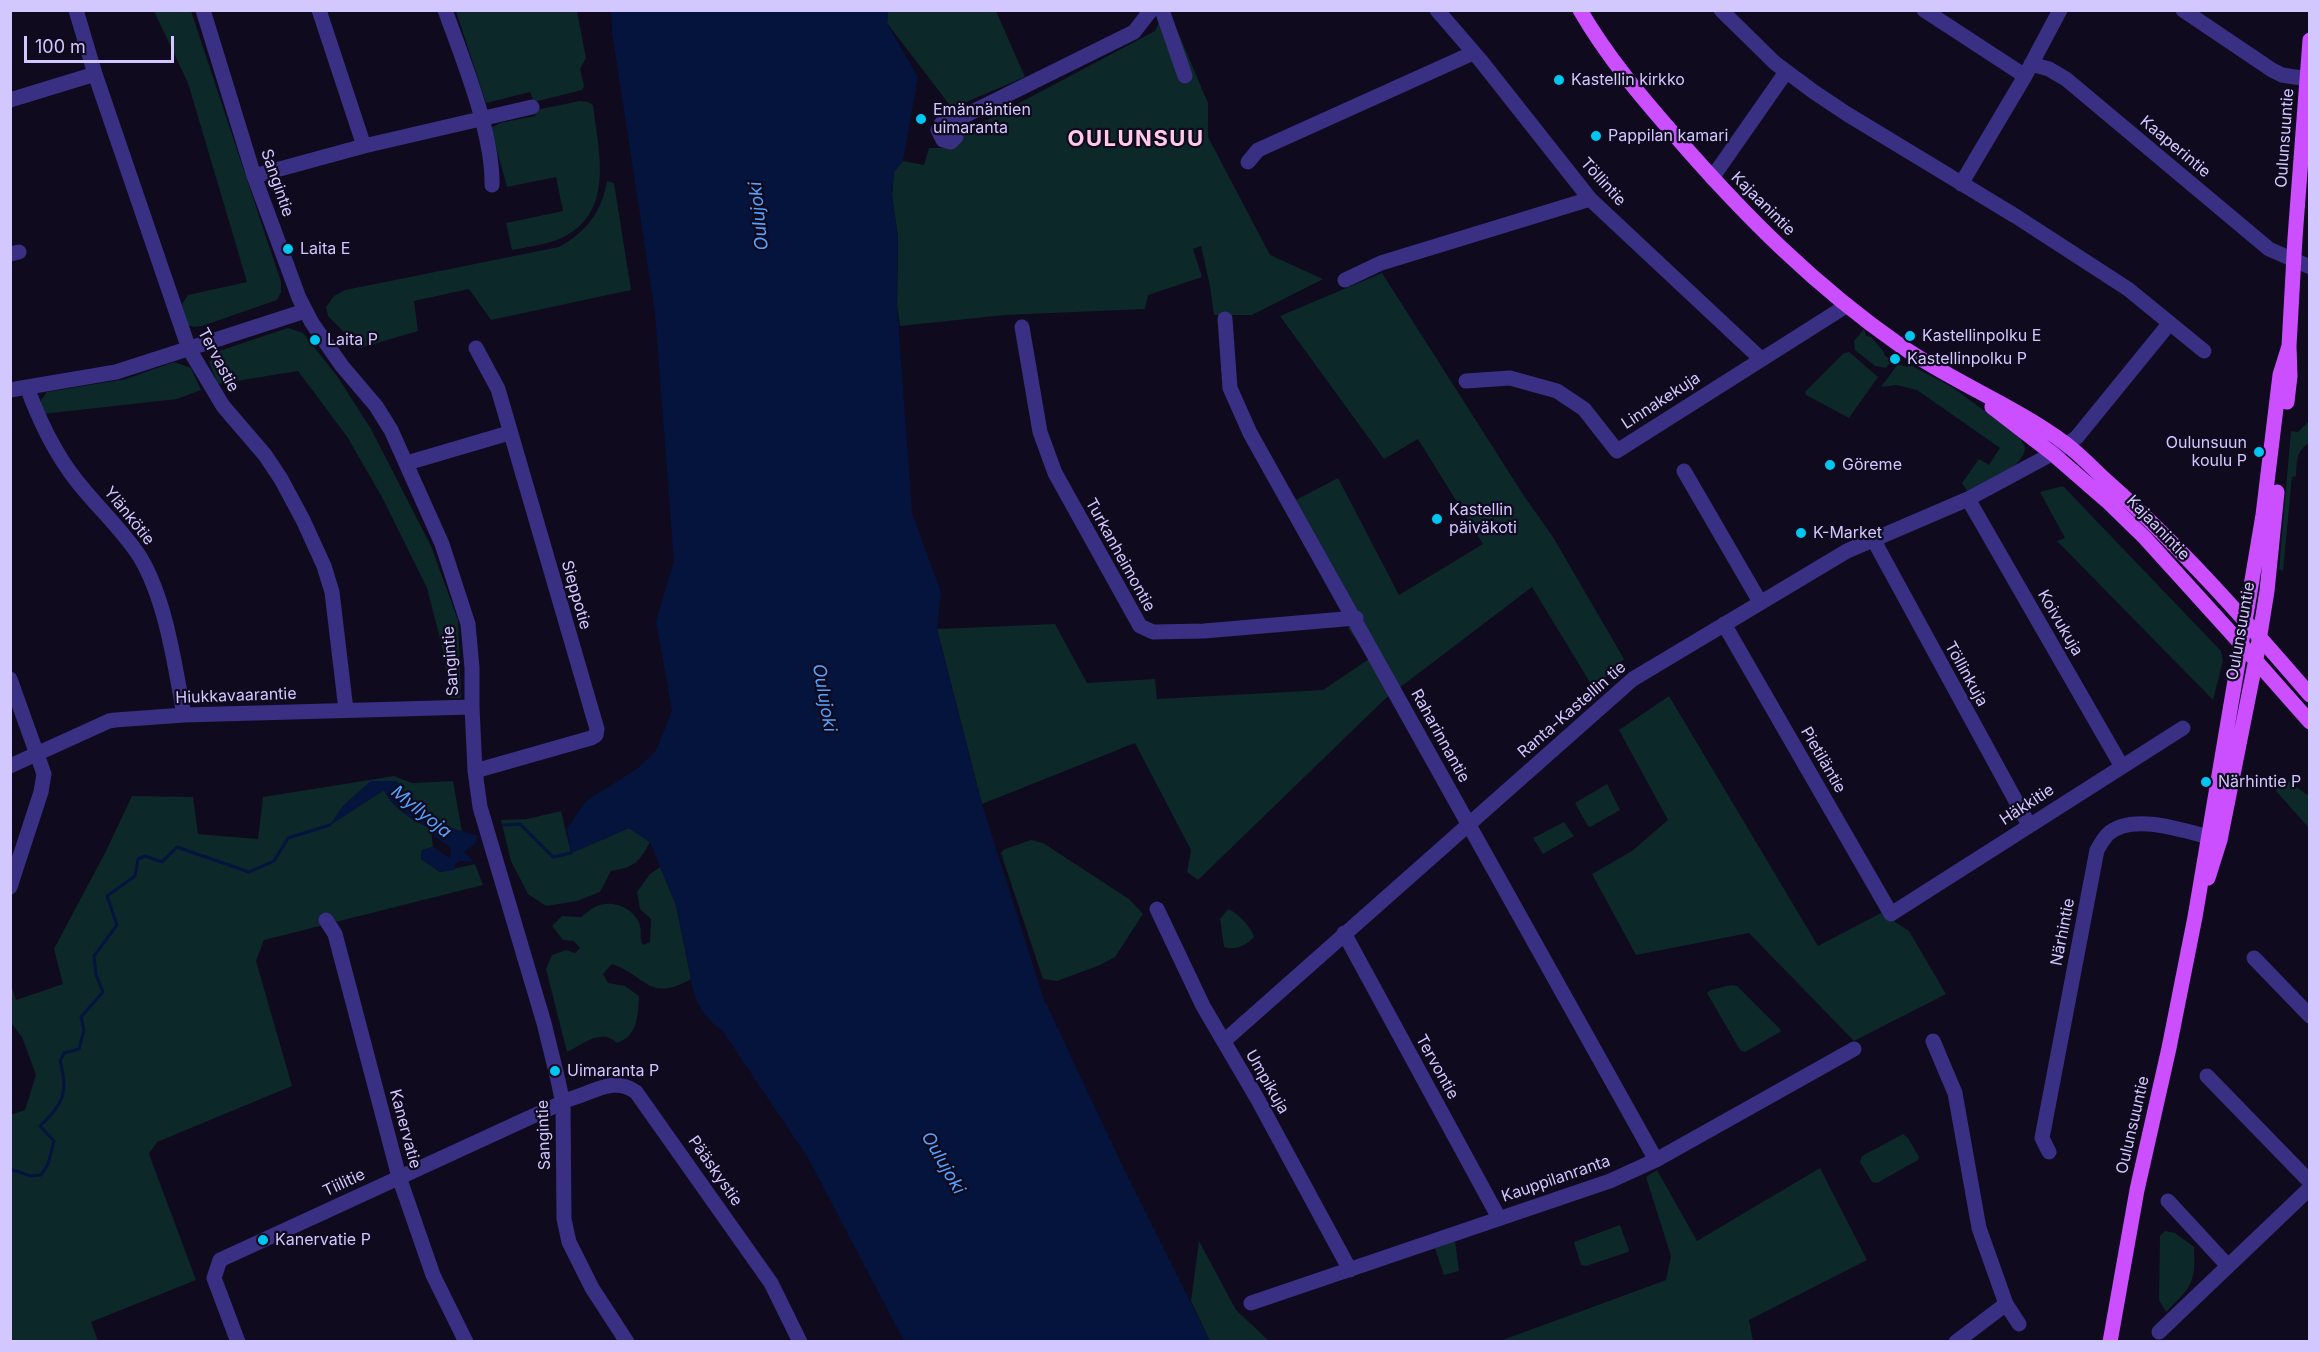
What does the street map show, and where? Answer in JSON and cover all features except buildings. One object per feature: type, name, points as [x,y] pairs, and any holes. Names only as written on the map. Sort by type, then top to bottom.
[{"type":"main road","name":"Kajaanintie","points":[[1580,10],[1621,70],[1712,178],[1769,237],[1846,306],[1903,347],[1960,381],[2059,449],[2143,513],[2245,620],[2310,695]]},
{"type":"main road","name":"Oulunsuuntie","points":[[2110,1341],[2137,1190],[2169,1048],[2194,917],[2256,659],[2267,591],[2290,376],[2289,346],[2294,260],[2310,40]]},
{"type":"main road","name":"Oulunsuuntie","points":[[2213,839],[2241,644],[2270,475],[2280,375],[2289,346]]},
{"type":"main road","name":"Kajaanintie","points":[[2059,449],[2145,538],[2256,659],[2310,722]]},
{"type":"street","name":"Tervastie","points":[[76,10],[95,74],[189,349],[223,406],[265,455],[281,479],[324,566],[332,592],[346,710]]},
{"type":"street","name":"Sangintie","points":[[202,10],[254,176],[305,311],[342,366],[376,406],[407,463],[442,544],[468,624],[480,807],[544,1023],[563,1104],[564,1219],[569,1242],[592,1288],[627,1341]]},
{"type":"street","points":[[319,10],[364,146]]},
{"type":"street","points":[[446,10],[481,119],[492,167],[492,185]]},
{"type":"street","points":[[956,137],[951,142],[943,140],[939,130],[941,124],[960,118],[1134,33],[1151,10]]},
{"type":"street","points":[[1162,10],[1185,76]]},
{"type":"street","points":[[1720,10],[1786,72],[1847,114],[2017,217],[2127,289],[2204,351]]},
{"type":"street","name":"Kaaperintie","points":[[1924,10],[2028,70],[2049,69],[2066,79],[2269,249],[2310,267]]},
{"type":"street","points":[[1961,184],[2028,70],[2060,10]]},
{"type":"street","points":[[2183,10],[2272,70],[2282,75],[2308,79]]},
{"type":"street","name":"Töllintie","points":[[1439,11],[1545,140],[1590,199],[1761,359]]},
{"type":"street","points":[[1248,162],[1258,150],[1473,53]]},
{"type":"street","points":[[1712,178],[1786,72]]},
{"type":"street","points":[[10,100],[95,74]]},
{"type":"street","points":[[254,176],[364,146],[532,106]]},
{"type":"street","points":[[1345,280],[1381,263],[1590,199]]},
{"type":"street","name":"Linnakekuja","points":[[1466,381],[1510,378],[1557,391],[1584,409],[1617,451],[1846,306]]},
{"type":"street","points":[[10,390],[116,372],[305,311]]},
{"type":"street","name":"Raharinnantie","points":[[1225,319],[1230,388],[1250,433],[1356,618],[1656,1160]]},
{"type":"street","name":"Ranta-Kastellin tie","points":[[1224,1041],[1633,679],[1847,551],[1968,499],[2059,449],[2077,437],[2120,381],[2169,324]]},
{"type":"street","name":"Turkanheimontie","points":[[1022,327],[1040,432],[1055,473],[1140,626],[1153,632],[1204,631],[1356,618]]},
{"type":"street","name":"Sieppotie","points":[[476,348],[498,389],[597,729],[596,735],[591,738],[476,771]]},
{"type":"street","name":"Ylänkötie","points":[[27,387],[40,421],[69,470],[141,558],[152,584],[170,644],[184,715]]},
{"type":"street","points":[[407,463],[509,433]]},
{"type":"street","points":[[1684,471],[1760,602]]},
{"type":"street","name":"Koivukuja","points":[[1968,499],[2121,765]]},
{"type":"street","name":"Töllinkuja","points":[[1873,539],[2029,825]]},
{"type":"street","name":"Pietiläntie","points":[[1724,624],[1891,914]]},
{"type":"street","points":[[10,679],[39,754],[44,774],[10,887]]},
{"type":"street","name":"Hiukkavaarantie","points":[[10,766],[109,721],[184,715],[472,707]]},
{"type":"street","name":"Häkkitie","points":[[1891,914],[2121,765],[2183,728]]},
{"type":"street","name":"Närhintie","points":[[2049,1152],[2042,1138],[2097,850],[2109,833],[2129,824],[2148,824],[2213,839]]},
{"type":"street","name":"Umpikuja","points":[[1157,909],[1203,1006],[1224,1041],[1231,1058],[1258,1100],[1350,1270]]},
{"type":"street","name":"Kanervatie","points":[[326,920],[335,934],[399,1177],[433,1275],[466,1341]]},
{"type":"street","name":"Tervontie","points":[[1344,933],[1499,1218]]},
{"type":"street","points":[[2254,958],[2310,1016]]},
{"type":"street","points":[[1933,1041],[1955,1093],[1979,1228],[2006,1304],[2019,1324]]},
{"type":"street","name":"Kauppilanranta","points":[[1251,1304],[1610,1181],[1656,1160],[1854,1049]]},
{"type":"street","points":[[2207,1076],[2310,1182]]},
{"type":"street","name":"Pääskystie","points":[[563,1104],[570,1099],[617,1084],[626,1085],[636,1092],[771,1282],[800,1341]]},
{"type":"street","name":"Tiilitie","points":[[238,1341],[214,1278],[220,1260],[563,1104]]},
{"type":"street","points":[[2160,1333],[2310,1188]]},
{"type":"street","points":[[2168,1201],[2228,1266]]},
{"type":"street","points":[[1956,1341],[2006,1304]]},
{"type":"green space","points":[[154,11],[191,11],[281,282],[281,292],[277,300],[202,326],[188,325],[182,304],[188,295],[247,282],[188,83]]},
{"type":"green space","points":[[456,11],[577,11],[586,58],[580,69],[584,86],[582,90],[534,102],[530,92],[486,103]]},
{"type":"green space","points":[[888,11],[996,11],[1025,77],[952,108],[887,23]]},
{"type":"green space","points":[[1164,11],[1169,11],[1208,103],[1208,137],[1270,255],[1323,279],[1252,315],[1214,315],[1201,246],[1193,249],[1202,277],[1148,295],[1145,309],[1005,315],[900,326],[897,305],[898,238],[892,195],[894,172],[903,161],[924,165],[929,148],[946,148],[972,128],[1155,31]]},
{"type":"green space","points":[[580,101],[593,105],[600,163],[596,200],[588,216],[576,229],[552,242],[512,250],[506,223],[563,211],[556,177],[507,187],[491,128],[500,123],[535,116],[536,110]]},
{"type":"green space","points":[[607,181],[614,183],[631,290],[491,320],[469,289],[414,301],[418,331],[360,348],[328,316],[326,307],[334,296],[345,290],[559,247],[585,228],[597,212]]},
{"type":"green space","points":[[1382,273],[1524,496],[1553,537],[1624,659],[1594,689],[1532,587],[1386,698],[1198,880],[1187,872],[1191,850],[1135,743],[982,804],[937,629],[1055,624],[1087,683],[1155,679],[1157,699],[1323,690],[1369,659],[1348,628],[1362,619],[1296,500],[1338,478],[1399,595],[1483,544],[1418,439],[1384,459],[1280,316]]},
{"type":"green space","points":[[288,328],[303,333],[337,376],[371,429],[431,546],[458,620],[461,698],[449,698],[444,654],[427,588],[383,499],[348,438],[298,371],[218,384],[209,362],[216,352]]},
{"type":"green space","points":[[1864,329],[1866,336],[1871,337],[1884,355],[1892,360],[1886,368],[1875,366],[1855,350],[1854,341]]},
{"type":"green space","points":[[1849,352],[1878,377],[1849,418],[1806,395],[1805,392],[1844,353]]},
{"type":"green space","points":[[174,362],[191,368],[201,390],[177,399],[43,414],[39,403],[47,392],[126,379]]},
{"type":"green space","points":[[1898,364],[1907,367],[1910,365],[1952,387],[2019,436],[2025,447],[2018,462],[1968,493],[1962,483],[1979,459],[1989,465],[2000,448],[1917,390],[1896,385],[1881,387]]},
{"type":"green space","points":[[2308,422],[2309,443],[2299,453],[2296,476],[2292,477],[2283,571],[2279,569],[2291,431],[2298,432]]},
{"type":"green space","points":[[2063,486],[2221,651],[2223,661],[2213,700],[2057,541],[2065,538],[2040,492]]},
{"type":"green space","points":[[1669,696],[1818,946],[1881,913],[1909,931],[1946,994],[1854,1041],[1749,933],[1636,955],[1592,874],[1632,851],[1668,820],[1619,730]]},
{"type":"green space","points":[[394,776],[412,783],[453,781],[462,832],[448,827],[405,797],[371,781],[342,807],[350,812],[384,790],[393,803],[410,818],[431,829],[433,847],[422,850],[421,859],[440,872],[475,864],[483,885],[264,940],[256,961],[292,1086],[157,1142],[149,1154],[196,1280],[91,1322],[98,1341],[11,1341],[10,1115],[25,1110],[36,1075],[22,1037],[11,1023],[11,985],[16,1000],[63,984],[54,949],[106,851],[132,796],[193,797],[198,834],[258,839],[263,797]]},
{"type":"green space","points":[[2281,776],[2309,796],[2309,828],[2276,791]]},
{"type":"green space","points":[[1607,784],[1620,810],[1590,827],[1575,803]]},
{"type":"green space","points":[[561,811],[571,853],[629,828],[650,842],[631,866],[611,871],[600,892],[577,901],[546,906],[528,894],[511,861],[501,820],[527,819]]},
{"type":"green space","points":[[1564,822],[1574,836],[1543,854],[1533,838]]},
{"type":"green space","points":[[1031,840],[1043,843],[1129,899],[1143,914],[1115,957],[1057,981],[1043,979],[1001,853],[1005,849]]},
{"type":"green space","points":[[660,867],[676,905],[691,979],[677,986],[657,988],[612,964],[603,974],[608,983],[625,986],[639,996],[636,1024],[633,1030],[624,1040],[617,1043],[605,1037],[599,1037],[567,1052],[546,969],[552,955],[566,950],[575,953],[580,948],[574,941],[563,940],[552,926],[562,916],[581,917],[603,904],[617,905],[629,910],[638,920],[643,945],[650,942],[651,919],[640,909],[637,892],[650,874]]},
{"type":"green space","points":[[1228,909],[1244,921],[1254,937],[1236,948],[1224,947],[1220,919]]},
{"type":"green space","points":[[1731,985],[1737,986],[1780,1029],[1780,1032],[1745,1052],[1740,1050],[1707,993]]},
{"type":"green space","points":[[1903,1134],[1908,1138],[1919,1157],[1918,1160],[1877,1183],[1872,1182],[1860,1162],[1862,1156]]},
{"type":"green space","points":[[1820,1168],[1867,1260],[1749,1320],[1753,1341],[1500,1341],[1666,1280],[1671,1256],[1646,1177],[1657,1170],[1697,1241]]},
{"type":"green space","points":[[1620,1225],[1628,1252],[1586,1266],[1581,1265],[1574,1242]]},
{"type":"green space","points":[[2165,1231],[2175,1233],[2194,1247],[2194,1269],[2190,1284],[2166,1312],[2159,1300],[2160,1236]]},
{"type":"green space","points":[[1199,1241],[1236,1310],[1269,1341],[1210,1341],[1191,1301]]},
{"type":"green space","points":[[1455,1241],[1459,1271],[1444,1275],[1435,1248]]},
{"type":"water","name":"Oulujoki","points":[[611,11],[888,11],[887,23],[918,77],[903,161],[894,172],[892,195],[898,238],[897,305],[912,513],[941,592],[937,629],[982,804],[1043,997],[1123,1167],[1210,1341],[904,1341],[808,1158],[722,1030],[705,1015],[697,1001],[676,905],[650,842],[629,828],[571,853],[567,828],[586,801],[638,768],[656,751],[672,711],[656,621],[674,561],[655,313],[612,32]]},
{"type":"water","points":[[371,781],[397,781],[405,797],[448,827],[478,836],[474,845],[464,852],[474,862],[460,861],[455,864],[455,870],[440,872],[421,859],[422,850],[433,847],[450,858],[451,848],[433,835],[431,829],[399,808],[384,790],[329,826],[342,807]]},
{"type":"waterway","name":"Myllyoja","points":[[504,825],[520,824],[553,857],[571,853]]},
{"type":"waterway","name":"Myllyoja","points":[[10,1169],[31,1176],[41,1175],[48,1164],[54,1141],[40,1126],[54,1111],[62,1097],[64,1081],[60,1061],[64,1053],[79,1049],[84,1030],[81,1017],[103,992],[96,975],[94,956],[117,925],[107,896],[135,876],[138,859],[145,856],[162,862],[177,847],[249,872],[274,861],[288,838],[330,825]]},
{"type":"place","name":"Kastellin kirkko","points":[[1559,80]]},
{"type":"place","name":"Emännäntien uimaranta","points":[[921,119]]},
{"type":"place","name":"Pappilan kamari","points":[[1596,136]]},
{"type":"place","name":"Laita E","points":[[288,249]]},
{"type":"place","name":"Kastellinpolku E","points":[[1910,336]]},
{"type":"place","name":"Laita P","points":[[315,340]]},
{"type":"place","name":"Kastellinpolku P","points":[[1895,359]]},
{"type":"place","name":"Oulunsuun koulu P","points":[[2259,452]]},
{"type":"place","name":"Göreme","points":[[1830,465]]},
{"type":"place","name":"Kastellin päiväkoti","points":[[1437,519]]},
{"type":"place","name":"K-Market","points":[[1801,533]]},
{"type":"place","name":"Närhintie P","points":[[2206,782]]},
{"type":"place","name":"Uimaranta P","points":[[555,1071]]},
{"type":"place","name":"Kanervatie P","points":[[263,1240]]},
{"type":"district","name":"OULUNSUU","points":[[1136,139]]}]
